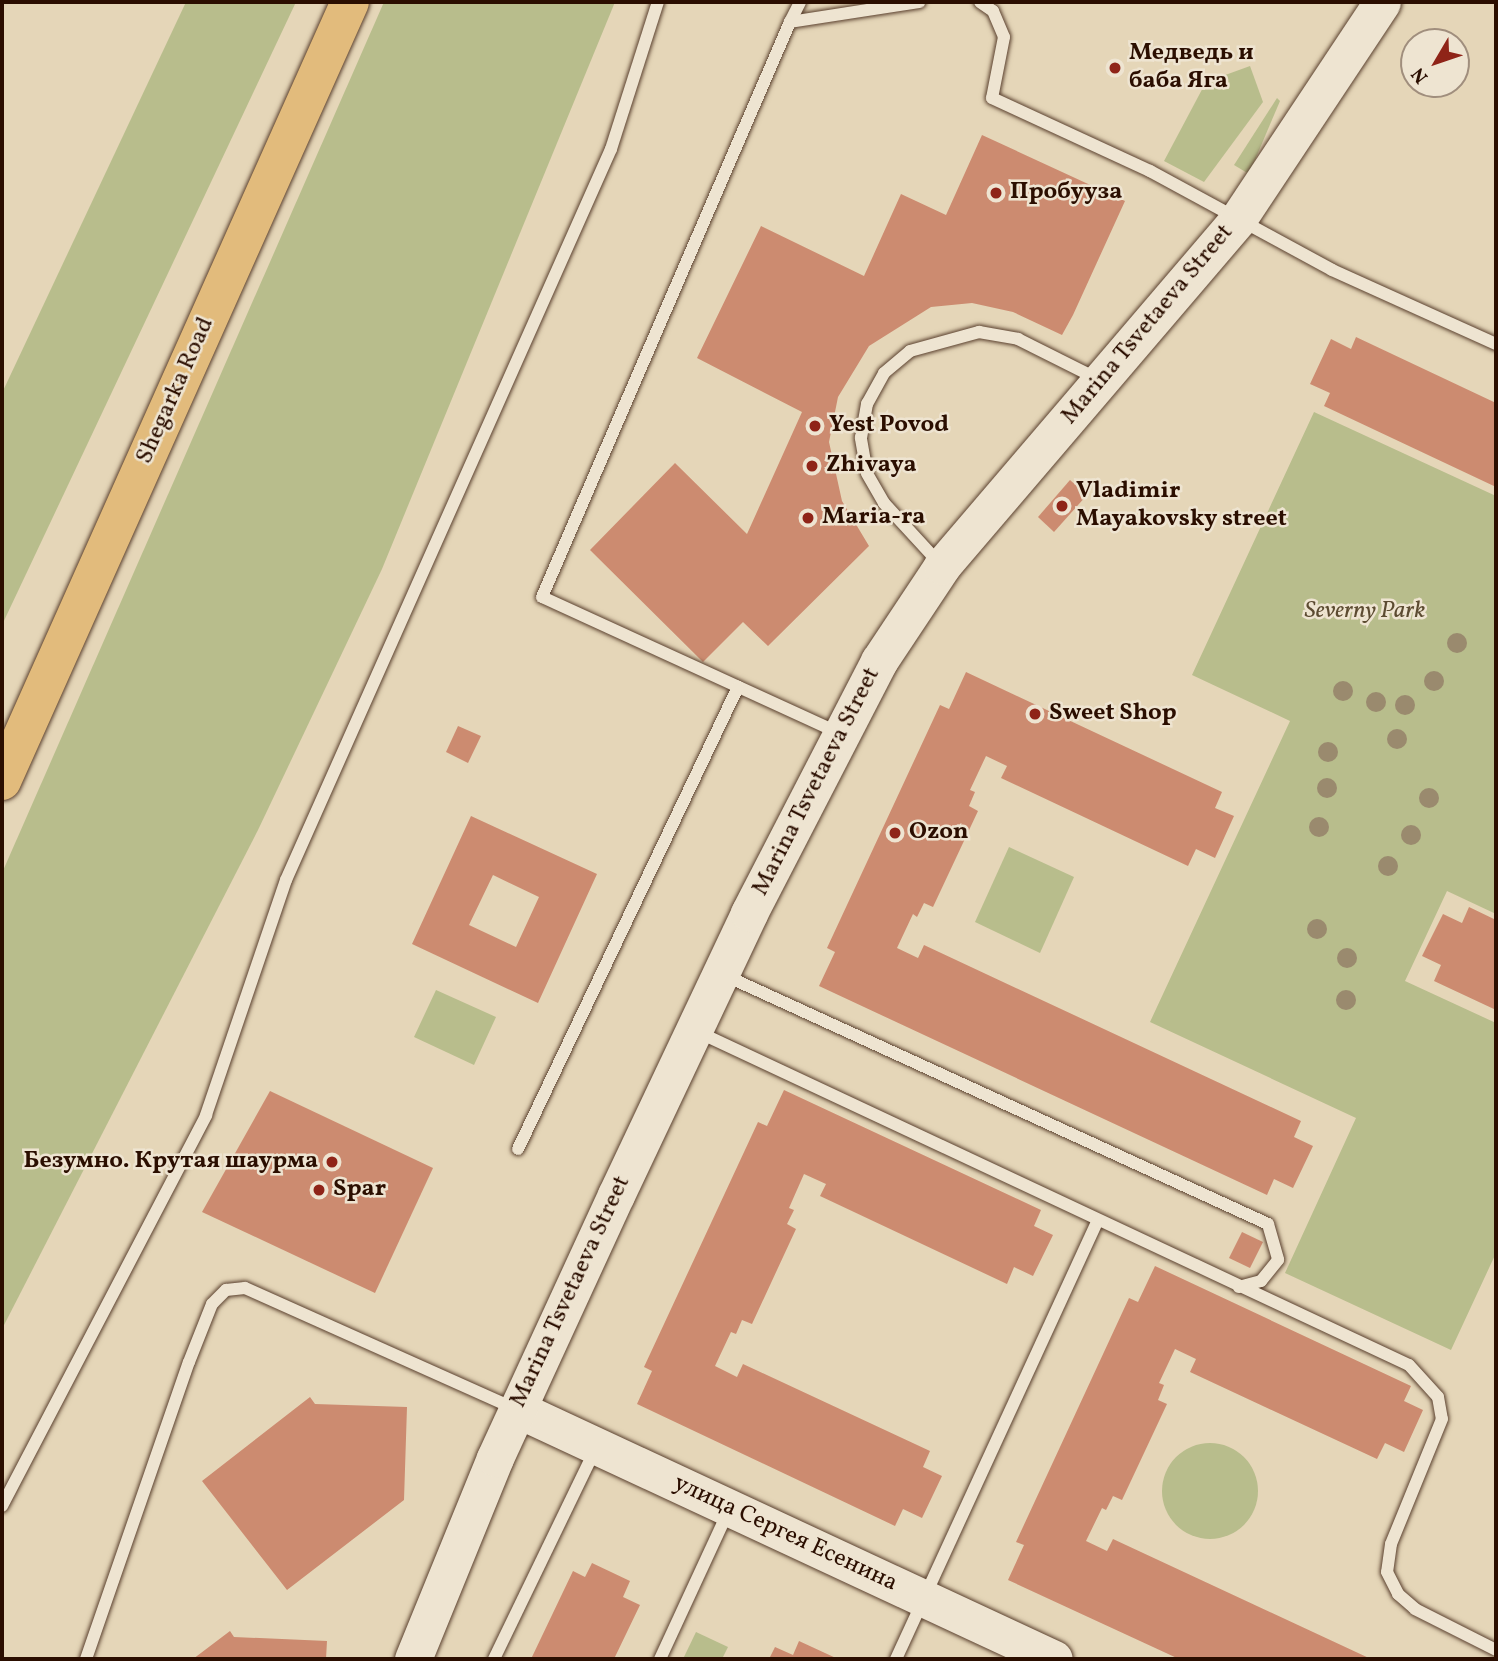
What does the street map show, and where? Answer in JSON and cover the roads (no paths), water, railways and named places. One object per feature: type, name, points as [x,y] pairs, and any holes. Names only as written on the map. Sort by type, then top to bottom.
[{"type":"main road","name":"Shegarka Road","points":[[2,781],[350,2]]},
{"type":"street","name":"Marina Tsvetaeva Street","points":[[412,1659],[517,1409],[720,973],[886,651],[942,566],[1238,219],[1382,2]]},
{"type":"street","name":"улица Сергея Есенина","points":[[517,1409],[1054,1659]]},
{"type":"lane","points":[[2,1506],[206,1115],[286,880],[611,149],[658,2]]},
{"type":"lane","points":[[800,2],[542,597],[842,734]]},
{"type":"lane","points":[[790,22],[919,2]]},
{"type":"lane","points":[[980,2],[993,11],[1004,37],[992,98],[1238,219],[1332,270],[1496,344]]},
{"type":"lane","points":[[942,566],[884,503],[867,473],[861,438],[866,404],[884,373],[909,351],[979,332],[1018,339],[1101,381]]},
{"type":"lane","points":[[518,1149],[738,687]]},
{"type":"lane","points":[[720,973],[1268,1224],[1278,1260],[1261,1281],[1239,1287]]},
{"type":"lane","points":[[694,1030],[1409,1365],[1426,1380],[1440,1408],[1439,1438],[1391,1544],[1388,1572],[1398,1594],[1415,1609],[1496,1650]]},
{"type":"lane","points":[[896,1659],[1098,1220]]},
{"type":"lane","points":[[86,1659],[189,1362],[212,1304],[226,1290],[245,1288],[517,1409]]},
{"type":"lane","points":[[494,1659],[596,1446]]},
{"type":"lane","points":[[660,1659],[730,1508]]},
{"type":"place","name":"Медведь и баба Яга","points":[[1115,68]]},
{"type":"place","name":"Пробууза","points":[[996,193]]},
{"type":"place","name":"Yest Povod","points":[[815,426]]},
{"type":"place","name":"Zhivaya","points":[[812,466]]},
{"type":"place","name":"Vladimir Mayakovsky street","points":[[1062,506]]},
{"type":"place","name":"Maria-ra","points":[[808,518]]},
{"type":"place","name":"Sweet Shop","points":[[1035,714]]},
{"type":"place","name":"Ozon","points":[[895,833]]},
{"type":"place","name":"Безумно. Крутая шаурма","points":[[332,1162]]},
{"type":"place","name":"Spar","points":[[319,1190]]},
{"type":"park label","name":"Severny Park","points":[[1365,612]]}]
